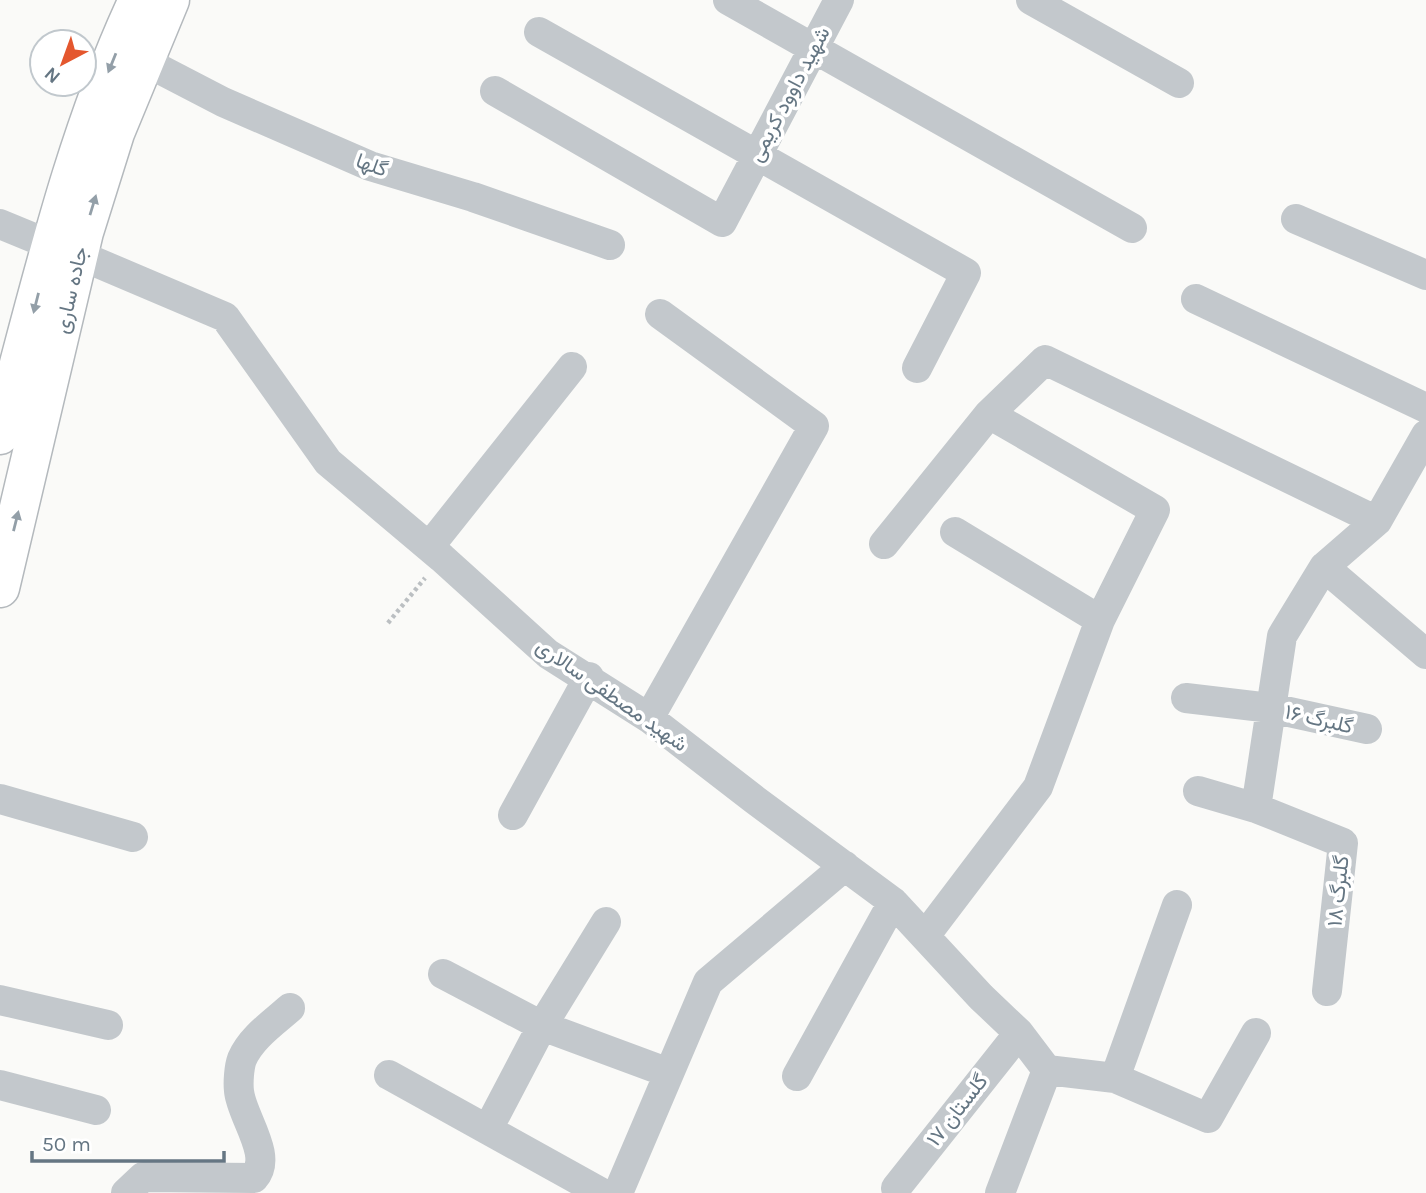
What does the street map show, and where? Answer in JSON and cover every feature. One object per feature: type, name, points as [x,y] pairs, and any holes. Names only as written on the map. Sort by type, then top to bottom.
[{"type":"highway","name":"جاده ساری","points":[[0,587],[88,124],[138,0]]},
{"type":"highway","name":"جاده ساری","points":[[2,416],[65,250],[170,0]]},
{"type":"street","points":[[728,0],[1132,228]]},
{"type":"street","name":"شهید داوود کریمی","points":[[495,90],[722,222],[839,0]]},
{"type":"street","points":[[1031,0],[1179,83]]},
{"type":"street","points":[[539,32],[967,273],[917,368]]},
{"type":"street","name":"گلها","points":[[144,61],[223,102],[370,166],[473,197],[610,245]]},
{"type":"street","points":[[1296,219],[1426,275]]},
{"type":"street","name":"شهید مصطفی سالاری","points":[[0,224],[225,317],[328,462],[435,552],[548,654],[589,677],[649,718],[893,902],[981,997],[1019,1033],[1047,1070]]},
{"type":"street","points":[[1196,299],[1426,408]]},
{"type":"street","points":[[649,718],[814,426],[660,314]]},
{"type":"street","points":[[884,544],[989,414],[1045,360],[1377,520]]},
{"type":"street","points":[[435,552],[572,367]]},
{"type":"street","points":[[925,936],[1038,787],[1100,620],[1155,510],[989,414]]},
{"type":"street","points":[[1198,791],[1256,808],[1282,636],[1324,568],[1377,520],[1426,435]]},
{"type":"street","points":[[955,532],[1100,620]]},
{"type":"street","points":[[1324,568],[1426,654]]},
{"type":"street","points":[[513,815],[589,677]]},
{"type":"street","name":"گلبرگ ۱۶","points":[[1186,698],[1271,708],[1367,729]]},
{"type":"street","points":[[0,799],[133,837]]},
{"type":"street","name":"گلبرگ ۱۸","points":[[1256,808],[1343,843],[1327,991]]},
{"type":"street","points":[[618,1193],[708,982],[845,866]]},
{"type":"street","points":[[797,1076],[893,902]]},
{"type":"street","points":[[1115,1078],[1177,905]]},
{"type":"street","points":[[488,1129],[542,1026],[606,922]]},
{"type":"street","points":[[443,974],[542,1026],[669,1073]]},
{"type":"street","points":[[0,1000],[108,1026]]},
{"type":"street","points":[[125,1193],[143,1177],[254,1178],[260,1171],[261,1162],[253,1129],[239,1093],[241,1061],[253,1041],[290,1008]]},
{"type":"street","name":"گلستان ۱۷","points":[[896,1188],[1019,1033]]},
{"type":"street","points":[[1000,1193],[1047,1070],[1115,1078],[1208,1118],[1255,1033]]},
{"type":"street","points":[[389,1075],[602,1193]]},
{"type":"street","points":[[0,1085],[96,1110]]},
{"type":"path","points":[[388,622],[435,552]]}]
